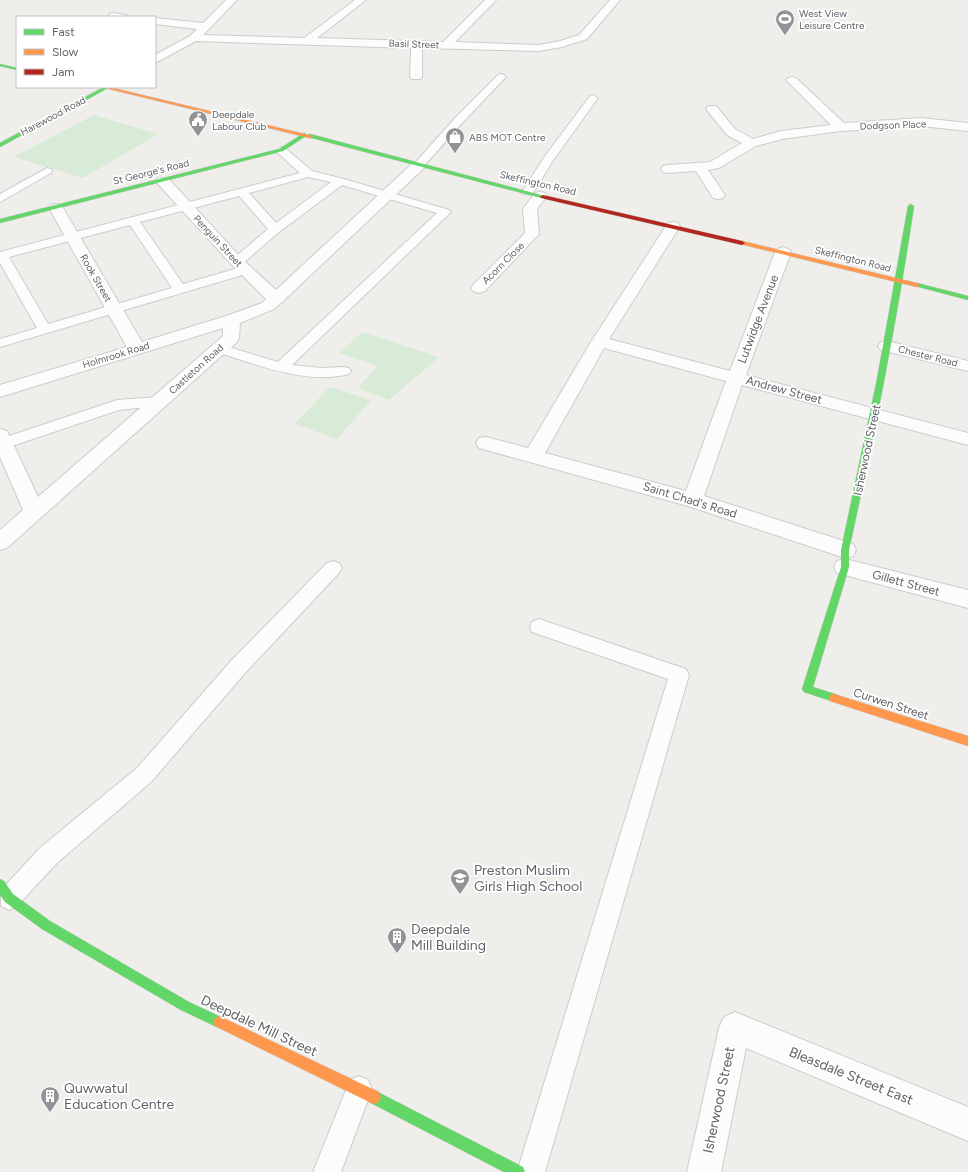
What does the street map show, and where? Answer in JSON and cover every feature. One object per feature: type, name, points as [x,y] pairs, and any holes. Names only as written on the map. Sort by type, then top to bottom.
[{"type":"street","points":[[156,59],[194,38],[232,0]]},
{"type":"street","points":[[307,41],[361,0]]},
{"type":"street","points":[[446,45],[491,0]]},
{"type":"street","name":"Basil Street","points":[[194,38],[539,48],[562,44],[583,37],[615,0]]},
{"type":"street","points":[[156,21],[206,27]]},
{"type":"street","points":[[416,78],[417,44]]},
{"type":"street","points":[[0,65],[16,69]]},
{"type":"street","points":[[792,80],[841,127]]},
{"type":"street","name":"Harewood Road","points":[[0,145],[103,88]]},
{"type":"street","name":"Skeffington Road","points":[[109,88],[304,135],[534,194],[783,252],[900,283],[968,298]]},
{"type":"street","points":[[712,109],[731,132],[751,143]]},
{"type":"street","name":"Dodgson Place","points":[[668,169],[700,168],[714,165],[751,143],[781,135],[841,127],[921,122],[968,127]]},
{"type":"street","name":"St George's Road","points":[[0,221],[164,181],[281,150],[304,135]]},
{"type":"street","points":[[232,320],[268,306],[419,165]]},
{"type":"street","points":[[700,168],[718,194]]},
{"type":"street","name":"Penguin Street","points":[[164,181],[241,266],[276,299]]},
{"type":"street","name":"Acorn Close","points":[[479,288],[532,234],[530,209],[534,194]]},
{"type":"street","name":"Isherwood Street","points":[[807,689],[845,559],[900,283],[911,206]]},
{"type":"street","name":"Rook Street","points":[[56,208],[137,349]]},
{"type":"street","points":[[533,456],[599,342],[673,226]]},
{"type":"street","name":"Lutwidge Avenue","points":[[693,500],[736,377],[783,252]]},
{"type":"street","name":"Castleton Road","points":[[0,542],[231,338],[232,320]]},
{"type":"street","name":"Holmrook Road","points":[[0,391],[232,320]]},
{"type":"street","name":"Andrew Street","points":[[599,342],[875,413],[968,439]]},
{"type":"street","name":"Chester Road","points":[[887,346],[968,366]]},
{"type":"street","points":[[1,441],[34,512]]},
{"type":"street","name":"Saint Chad's Road","points":[[486,443],[693,500],[845,559]]},
{"type":"street","name":"Gillett Street","points":[[845,559],[968,599]]},
{"type":"street","name":"Curwen Street","points":[[807,689],[968,741]]},
{"type":"street","name":"Deepdale Mill Street","points":[[3,897],[185,1006],[359,1089],[518,1172]]},
{"type":"street","name":"Isherwood Street","points":[[704,1172],[735,1028]]},
{"type":"street","name":"Bleasdale Street East","points":[[735,1028],[968,1124]]},
{"type":"lane","points":[[419,165],[459,120],[502,77]]},
{"type":"lane","points":[[534,194],[549,158],[593,98]]},
{"type":"lane","points":[[281,150],[308,174]]},
{"type":"lane","points":[[0,199],[46,172]]},
{"type":"lane","points":[[45,330],[1,256],[308,174],[340,181],[445,212],[280,368]]},
{"type":"lane","points":[[0,343],[180,290],[241,266],[275,229],[340,181]]},
{"type":"lane","points":[[242,192],[275,229]]},
{"type":"lane","points":[[133,221],[180,290]]},
{"type":"lane","points":[[219,348],[280,368],[321,372],[344,371]]},
{"type":"lane","points":[[1,441],[117,405],[159,402]]},
{"type":"lane","points":[[3,897],[49,855],[144,775],[238,667],[334,568]]},
{"type":"lane","points":[[531,1172],[679,675],[540,627]]},
{"type":"lane","points":[[327,1172],[359,1089]]},
{"type":"green space","points":[[94,115],[158,134],[83,178],[14,157]]},
{"type":"green space","points":[[362,332],[439,357],[389,400],[358,388],[378,366],[340,353]]},
{"type":"green space","points":[[330,387],[371,400],[337,439],[295,424]]},
{"type":"traffic: fast","points":[[0,65],[16,69]]},
{"type":"traffic: fast","points":[[0,145],[106,88]]},
{"type":"traffic: fast","points":[[0,221],[281,150],[304,135]]},
{"type":"traffic: fast","points":[[310,136],[543,197]]},
{"type":"traffic: fast","points":[[834,698],[807,689],[845,567],[845,550],[881,379],[911,206]]},
{"type":"traffic: fast","points":[[917,285],[968,298]]},
{"type":"traffic: fast","points":[[0,885],[9,898],[46,925],[185,1006],[219,1022]]},
{"type":"traffic: fast","points":[[374,1097],[518,1172]]},
{"type":"traffic: slow","points":[[107,88],[310,136]]},
{"type":"traffic: slow","points":[[742,243],[917,285]]},
{"type":"traffic: slow","points":[[834,698],[968,741]]},
{"type":"traffic: slow","points":[[219,1022],[374,1097]]},
{"type":"traffic: jam","points":[[543,197],[742,243]]},
{"type":"place","name":"West View Leisure Centre","points":[[785,36]]},
{"type":"place","name":"Deepdale Labour Club","points":[[198,137]]},
{"type":"place","name":"ABS MOT Centre","points":[[455,154]]},
{"type":"place","name":"Preston Muslim Girls High School","points":[[460,895]]},
{"type":"place","name":"Deepdale Mill Building","points":[[397,954]]},
{"type":"place","name":"Quwwatul Education Centre","points":[[50,1113]]}]
